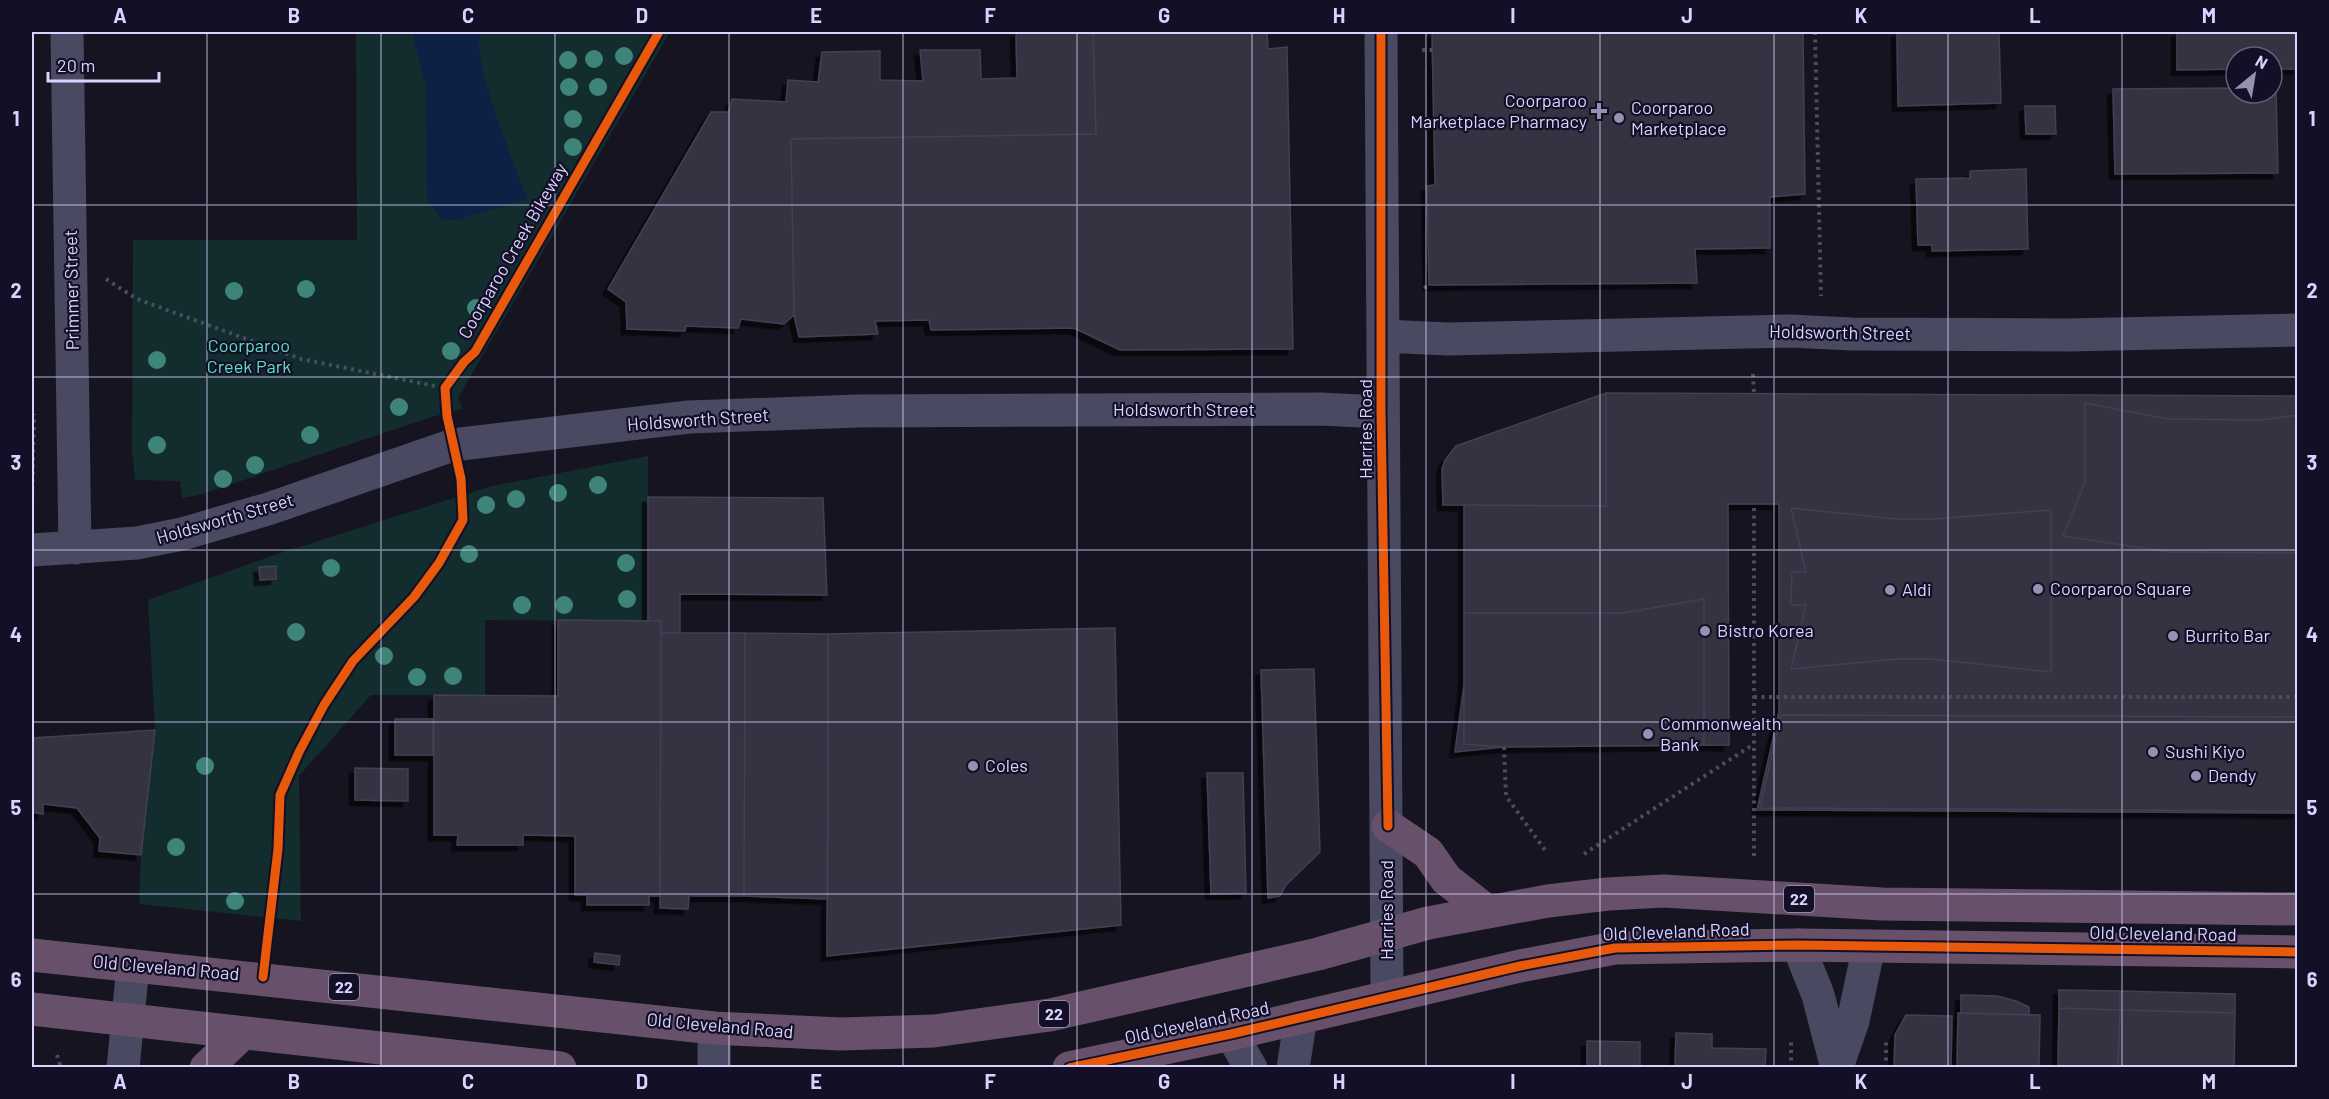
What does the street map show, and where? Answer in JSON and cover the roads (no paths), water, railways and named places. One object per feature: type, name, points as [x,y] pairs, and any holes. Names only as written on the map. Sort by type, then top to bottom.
[{"type":"highway","points":[[1388,826],[1428,853],[1446,879],[1488,912]]},
{"type":"highway","name":"Old Cleveland Road","points":[[32,955],[263,977],[714,1028],[842,1035],[934,1031],[1050,1015],[1318,954],[1428,923],[1548,901],[1664,891],[1882,904],[2298,909]]},
{"type":"highway","name":"Old Cleveland Road","points":[[1069,1068],[1231,1034],[1520,966],[1615,948],[1798,945],[2298,952]]},
{"type":"highway","points":[[32,1009],[560,1068]]},
{"type":"highway","points":[[206,1068],[243,1033]]},
{"type":"street","name":"Primmer Street","points":[[67,32],[75,548]]},
{"type":"street","name":"Harries Road","points":[[1381,32],[1383,336],[1381,412],[1388,826],[1387,996]]},
{"type":"street","name":"Holdsworth Street","points":[[1383,336],[1459,339],[1790,331],[1852,334],[2067,335],[2298,330]]},
{"type":"street","name":"Holdsworth Street","points":[[32,550],[137,543],[182,534],[268,509],[453,445],[689,417],[824,412],[1320,409],[1381,412]]},
{"type":"street","points":[[1798,945],[1818,995],[1837,1067]]},
{"type":"street","points":[[1837,1067],[1853,1021],[1869,946]]},
{"type":"street","points":[[123,1068],[133,966]]},
{"type":"street","points":[[1293,1068],[1301,1017]]},
{"type":"street","points":[[714,1028],[714,1068]]},
{"type":"street","points":[[1231,1034],[1251,1068]]},
{"type":"water","points":[[412,32],[480,32],[479,47],[488,90],[527,199],[456,220],[442,219],[427,199],[426,87]]},
{"type":"place","name":"Coorparoo Marketplace Pharmacy","points":[[1599,111]]},
{"type":"place","name":"Coorparoo Marketplace","points":[[1619,118]]},
{"type":"place","name":"Coorparoo Square","points":[[2038,589]]},
{"type":"place","name":"Aldi","points":[[1890,590]]},
{"type":"place","name":"Bistro Korea","points":[[1705,631]]},
{"type":"place","name":"Burrito Bar","points":[[2173,636]]},
{"type":"place","name":"Commonwealth Bank","points":[[1648,734]]},
{"type":"place","name":"Sushi Kiyo","points":[[2153,752]]},
{"type":"place","name":"Coles","points":[[973,766]]},
{"type":"place","name":"Dendy","points":[[2196,776]]},
{"type":"park label","name":"Coorparoo Creek Park","points":[[249,356]]}]
